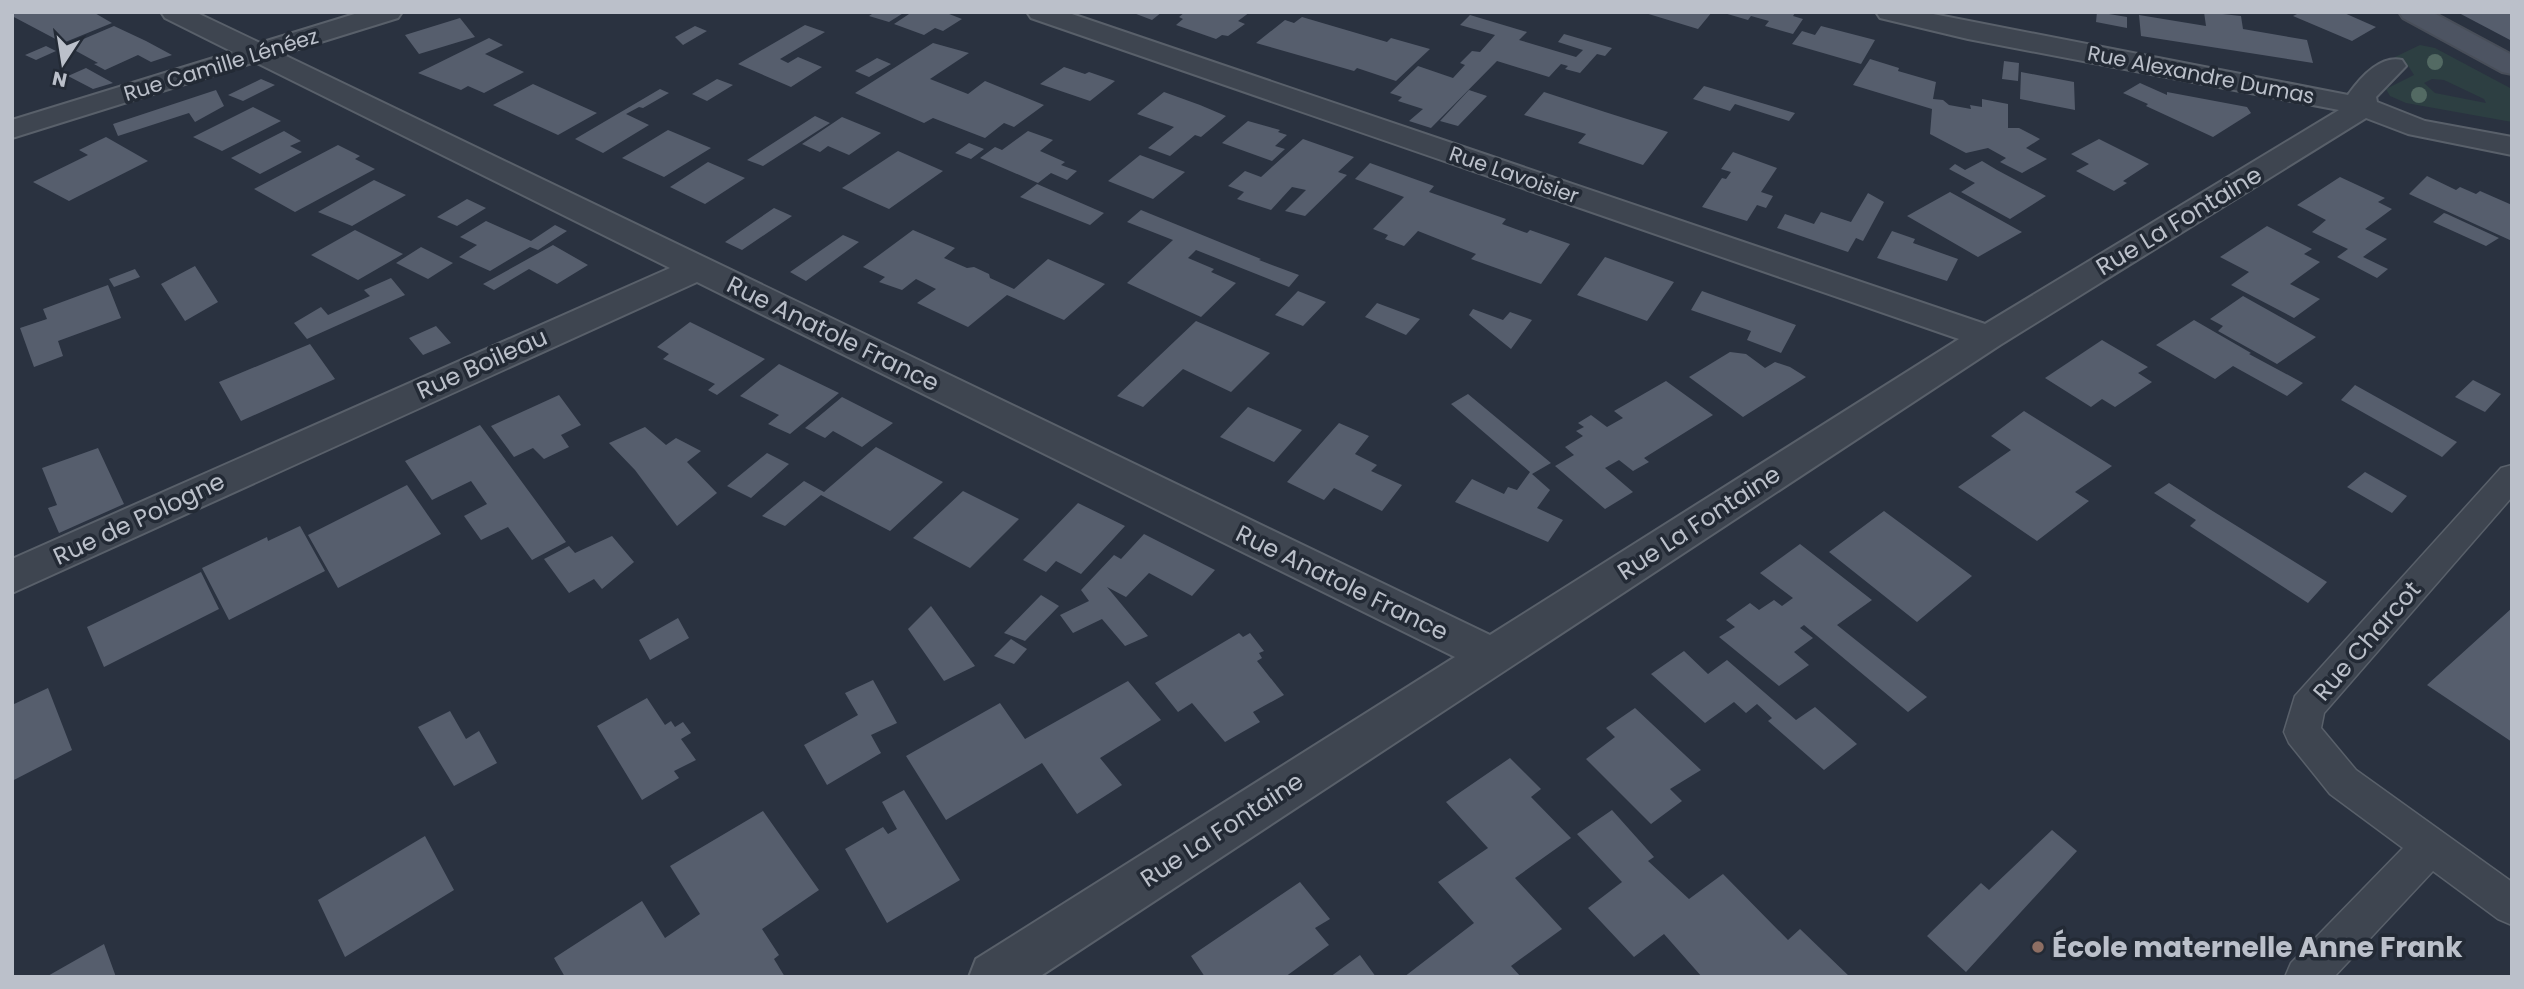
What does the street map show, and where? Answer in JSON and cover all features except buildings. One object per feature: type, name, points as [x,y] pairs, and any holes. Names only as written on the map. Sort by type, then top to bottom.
[{"type":"main road","points":[[2412,12],[2512,66]]},
{"type":"street","name":"Rue Anatole France","points":[[174,12],[1492,656]]},
{"type":"street","name":"Rue Camille Lénéez","points":[[12,129],[389,12]]},
{"type":"street","name":"Rue Lavoisier","points":[[1040,12],[1988,337]]},
{"type":"street","name":"Rue Alexandre Dumas","points":[[1889,12],[1968,31],[2364,107],[2418,128],[2512,145]]},
{"type":"street","points":[[2364,107],[2362,95],[2392,66]]},
{"type":"street","name":"Rue La Fontaine","points":[[998,976],[1988,337],[2364,107]]},
{"type":"street","name":"Rue Boileau","points":[[267,461],[699,268]]},
{"type":"street","name":"Rue de Pologne","points":[[12,577],[267,461]]},
{"type":"lane","name":"Rue Charcot","points":[[2512,476],[2308,707],[2302,732],[2343,782],[2512,906]]},
{"type":"lane","points":[[2306,977],[2431,846]]},
{"type":"shaded area","points":[[2420,45],[2435,48],[2512,89],[2512,122],[2406,103],[2390,96],[2386,89],[2414,75],[2409,67],[2395,57]],"holes":[[[2432,79],[2444,80],[2484,99],[2486,103],[2435,93],[2424,83]]]},
{"type":"place","name":"École maternelle Anne Frank","points":[[2038,947]]}]
